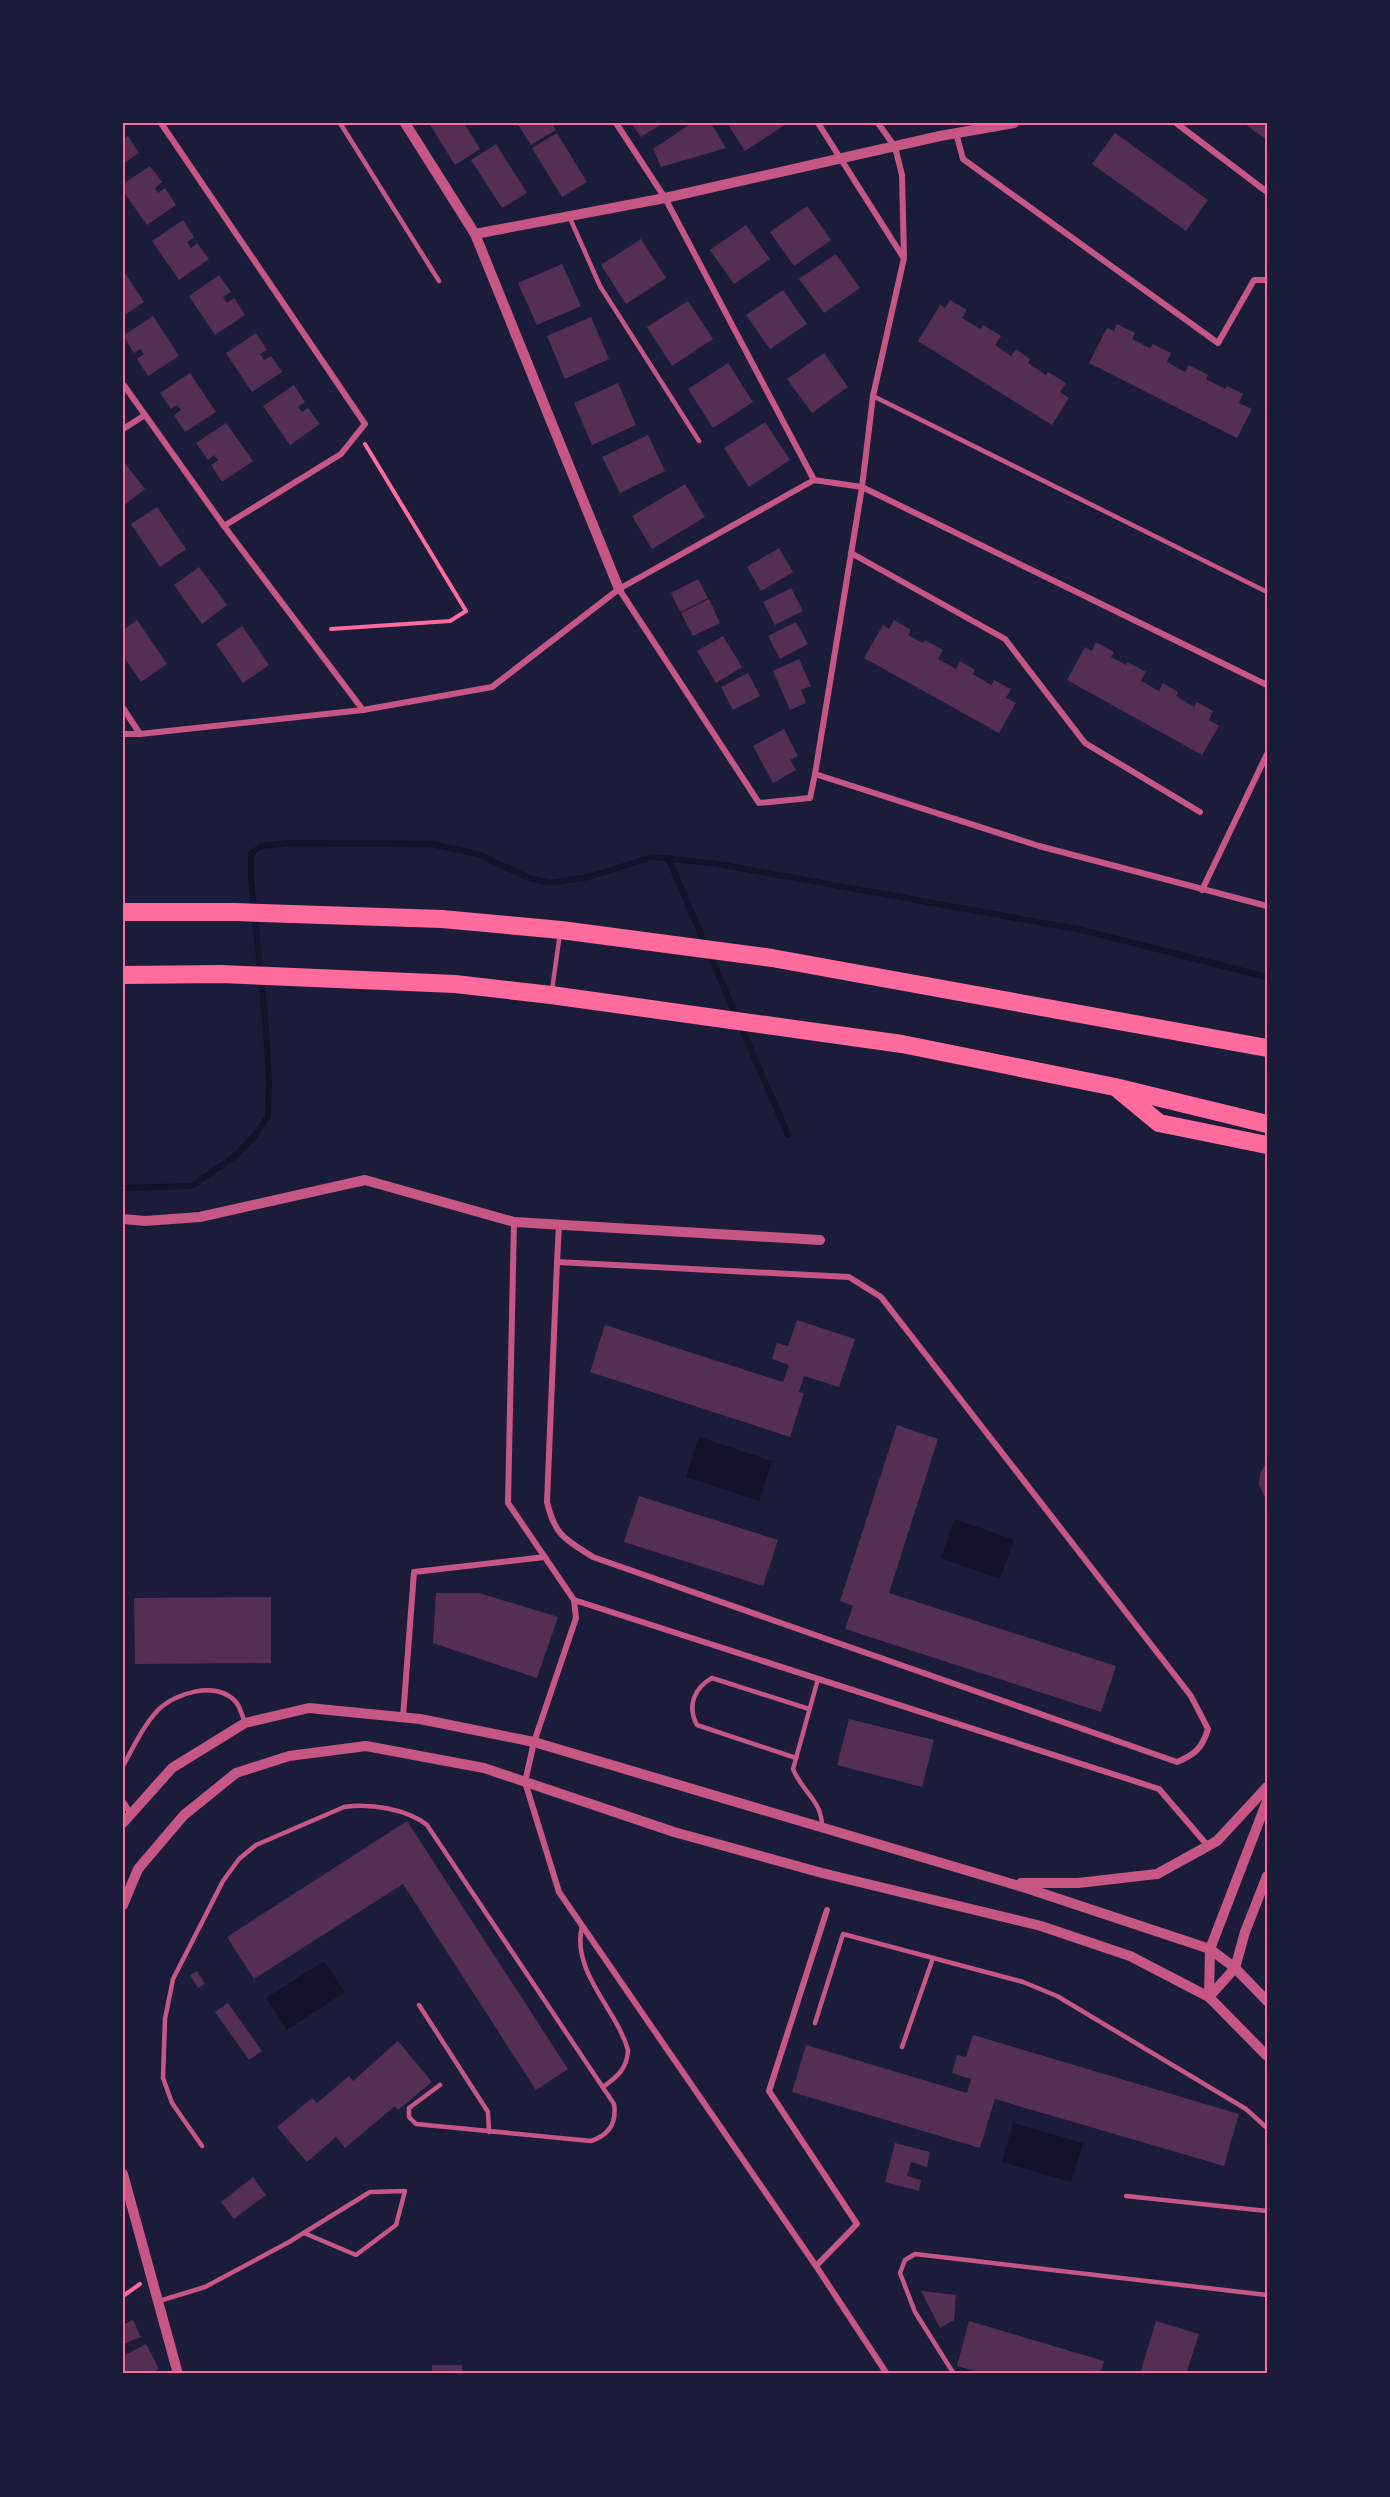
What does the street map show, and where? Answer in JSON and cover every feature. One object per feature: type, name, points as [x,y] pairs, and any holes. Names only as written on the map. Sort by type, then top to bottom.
[{"type":"highway","points":[[123,912],[235,912],[442,919],[561,930],[772,958],[1267,1048]]},
{"type":"highway","points":[[123,975],[222,974],[455,984],[551,995],[853,1036],[1115,1087],[1267,1124]]},
{"type":"highway","points":[[1115,1087],[1160,1123],[1267,1145]]},
{"type":"street","points":[[161,123],[365,424],[341,454],[224,526]]},
{"type":"street","points":[[405,123],[475,234],[620,589],[759,803],[810,798],[815,774],[862,487],[873,396],[904,258],[902,175],[895,147],[878,123]]},
{"type":"street","points":[[616,123],[665,198],[814,480]]},
{"type":"street","points":[[818,123],[904,258]]},
{"type":"street","points":[[475,234],[665,198],[956,133],[1014,123]]},
{"type":"street","points":[[1176,123],[1267,192]]},
{"type":"street","points":[[956,133],[963,159],[1218,343],[1254,280],[1267,280]]},
{"type":"street","points":[[123,384],[224,526],[363,710]]},
{"type":"street","points":[[123,429],[145,416]]},
{"type":"street","points":[[123,734],[363,710],[492,687],[620,589],[814,480],[862,487],[1267,685]]},
{"type":"street","points":[[851,553],[1005,639],[1085,743],[1200,812]]},
{"type":"street","points":[[123,708],[140,734]]},
{"type":"street","points":[[1202,890],[1267,754]]},
{"type":"street","points":[[815,774],[1039,846],[1267,906]]},
{"type":"street","points":[[123,1219],[145,1221],[200,1217],[365,1180],[514,1222],[820,1240]]},
{"type":"street","points":[[514,1222],[508,1503],[574,1600],[576,1618],[534,1742],[525,1782],[558,1892],[816,2266],[887,2374]]},
{"type":"street","points":[[557,1262],[849,1277],[881,1297],[1191,1696],[1208,1729],[1202,1747],[1194,1755],[1177,1762],[592,1557],[565,1539],[552,1523],[547,1502],[557,1262],[559,1225]]},
{"type":"street","points":[[403,1717],[414,1572],[545,1557]]},
{"type":"street","points":[[574,1600],[1159,1789],[1208,1846]]},
{"type":"street","points":[[123,1823],[172,1768],[245,1723],[309,1708],[403,1717],[534,1742],[1008,1883],[1210,1949],[1235,1968],[1267,2001]]},
{"type":"street","points":[[123,1905],[138,1869],[184,1815],[236,1773],[290,1756],[366,1746],[484,1768],[674,1832],[776,1861],[1041,1926],[1130,1956],[1209,1997],[1267,2056]]},
{"type":"street","points":[[1008,1883],[1078,1884],[1157,1874],[1217,1841],[1267,1787]]},
{"type":"street","points":[[1209,1997],[1210,1949],[1267,1801]]},
{"type":"street","points":[[123,1802],[131,1814]]},
{"type":"street","points":[[1209,1997],[1235,1968],[1245,1932],[1267,1876]]},
{"type":"street","points":[[816,2266],[857,2224],[769,2091],[827,1910]]},
{"type":"street","points":[[123,2174],[178,2374]]},
{"type":"lane","points":[[340,123],[438,281]]},
{"type":"lane","points":[[569,216],[600,286],[699,441]]},
{"type":"lane","points":[[873,396],[1267,592]]},
{"type":"lane","points":[[551,995],[561,930]]},
{"type":"lane","points":[[796,1758],[697,1725],[692,1711],[693,1696],[704,1682],[712,1678],[809,1710]]},
{"type":"lane","points":[[818,1678],[793,1769],[801,1786],[819,1806],[822,1828]]},
{"type":"lane","points":[[123,1766],[157,1711],[178,1696],[204,1691],[224,1695],[236,1702],[245,1723]]},
{"type":"lane","points":[[202,2146],[172,2103],[163,2078],[165,2019],[173,1979],[224,1881],[239,1858],[256,1845],[344,1806],[358,1805],[409,1814],[428,1825],[615,2104],[616,2112],[611,2128],[599,2138],[591,2141],[421,2126],[412,2121],[409,2108],[440,2085]]},
{"type":"lane","points":[[582,1926],[579,1943],[584,1964],[628,2049],[625,2067],[621,2074],[603,2087]]},
{"type":"lane","points":[[815,2023],[843,1934],[1023,1982],[1056,1996],[1246,2109],[1267,2128]]},
{"type":"lane","points":[[902,2047],[933,1958]]},
{"type":"lane","points":[[419,2005],[488,2112],[489,2132]]},
{"type":"lane","points":[[159,2301],[206,2287],[304,2233],[370,2192],[405,2191],[396,2225],[356,2254],[304,2233]]},
{"type":"lane","points":[[1126,2196],[1267,2211]]},
{"type":"lane","points":[[954,2374],[915,2312],[900,2273],[905,2260],[915,2254],[1267,2295]]},
{"type":"path","points":[[332,629],[450,621],[466,611],[358,433]]},
{"type":"shaded area","points":[[699,1437],[772,1461],[759,1501],[686,1477]]},
{"type":"shaded area","points":[[955,1519],[1014,1540],[1000,1579],[941,1558]]},
{"type":"shaded area","points":[[324,1961],[345,1992],[287,2030],[266,1998]]},
{"type":"shaded area","points":[[1013,2123],[1083,2143],[1071,2182],[1002,2162]]},
{"type":"building","points":[[429,123],[464,123],[480,149],[455,165]]},
{"type":"building","points":[[517,123],[552,123],[556,130],[531,145]]},
{"type":"building","points":[[631,123],[663,123],[641,137]]},
{"type":"building","points":[[692,123],[711,123],[726,148],[661,167],[653,149]]},
{"type":"building","points":[[727,123],[784,123],[785,125],[745,151]]},
{"type":"building","points":[[1247,123],[1267,123],[1267,140],[1246,125]]},
{"type":"building","points":[[557,133],[587,182],[562,197],[532,148]]},
{"type":"building","points":[[1115,133],[1208,200],[1186,231],[1092,164]]},
{"type":"building","points":[[128,136],[139,153],[123,164],[123,140]]},
{"type":"building","points":[[496,144],[527,193],[502,208],[471,160]]},
{"type":"building","points":[[150,166],[162,182],[155,188],[158,193],[165,188],[176,205],[147,225],[123,191],[123,184]]},
{"type":"building","points":[[807,206],[831,240],[794,266],[770,232]]},
{"type":"building","points":[[183,220],[194,237],[187,242],[191,248],[197,243],[209,259],[179,280],[152,241]]},
{"type":"building","points":[[746,225],[770,259],[734,284],[710,250]]},
{"type":"building","points":[[641,239],[666,278],[626,304],[601,265]]},
{"type":"building","points":[[836,254],[860,288],[824,313],[799,279]]},
{"type":"building","points":[[562,264],[581,306],[537,325],[518,283]]},
{"type":"building","points":[[123,270],[144,302],[123,316]]},
{"type":"building","points":[[219,275],[231,292],[223,297],[227,303],[234,298],[245,315],[215,335],[189,296]]},
{"type":"building","points":[[783,290],[807,324],[770,349],[746,315]]},
{"type":"building","points":[[950,300],[967,310],[962,318],[980,329],[983,325],[1001,336],[995,345],[1011,356],[1016,349],[1030,359],[1028,363],[1046,375],[1048,372],[1066,383],[1060,392],[1069,398],[1052,425],[918,341],[940,305],[945,308]]},
{"type":"building","points":[[688,301],[713,339],[672,366],[647,327]]},
{"type":"building","points":[[153,316],[179,356],[148,376],[137,359],[144,354],[140,349],[134,353],[123,336]]},
{"type":"building","points":[[591,317],[609,359],[565,379],[547,336]]},
{"type":"building","points":[[1117,324],[1135,333],[1132,339],[1150,348],[1153,344],[1171,353],[1167,362],[1185,372],[1189,365],[1208,375],[1206,379],[1225,389],[1227,386],[1243,394],[1239,403],[1252,409],[1237,438],[1089,363],[1107,328],[1114,331]]},
{"type":"building","points":[[256,333],[267,350],[260,354],[264,360],[271,356],[282,372],[252,392],[226,353]]},
{"type":"building","points":[[824,353],[848,387],[812,413],[787,379]]},
{"type":"building","points":[[728,363],[753,402],[713,428],[688,389]]},
{"type":"building","points":[[190,373],[216,412],[185,432],[174,415],[181,410],[177,405],[171,409],[160,393]]},
{"type":"building","points":[[618,383],[636,425],[592,445],[574,403]]},
{"type":"building","points":[[294,385],[305,402],[298,407],[302,412],[308,408],[320,424],[290,445],[263,406]]},
{"type":"building","points":[[765,422],[790,460],[749,487],[724,448]]},
{"type":"building","points":[[226,423],[253,461],[222,482],[211,465],[218,460],[214,455],[208,460],[196,443]]},
{"type":"building","points":[[648,435],[665,471],[620,493],[602,457]]},
{"type":"building","points":[[123,461],[145,489],[123,506]]},
{"type":"building","points":[[685,484],[705,517],[652,549],[632,516]]},
{"type":"building","points":[[157,507],[186,549],[160,567],[131,524]]},
{"type":"building","points":[[779,548],[793,572],[761,591],[747,567]]},
{"type":"building","points":[[199,567],[227,605],[202,624],[174,585]]},
{"type":"building","points":[[698,579],[708,598],[680,612],[671,593]]},
{"type":"building","points":[[791,588],[803,611],[775,625],[763,602]]},
{"type":"building","points":[[709,599],[720,623],[693,636],[681,613]]},
{"type":"building","points":[[137,620],[167,664],[141,682],[123,656],[123,630]]},
{"type":"building","points":[[894,620],[911,630],[908,635],[923,643],[925,640],[943,650],[938,659],[956,669],[960,661],[975,670],[973,674],[991,685],[994,680],[1011,689],[1006,698],[1016,703],[999,733],[864,658],[883,625],[889,629]]},
{"type":"building","points":[[796,622],[808,644],[780,659],[768,636]]},
{"type":"building","points":[[242,626],[269,665],[243,683],[216,644]]},
{"type":"building","points":[[723,636],[742,667],[716,683],[697,651]]},
{"type":"building","points":[[1096,642],[1114,652],[1111,657],[1146,672],[1141,681],[1159,691],[1163,683],[1178,692],[1176,696],[1194,707],[1197,702],[1213,711],[1209,720],[1219,726],[1202,755],[1067,680],[1085,647],[1092,651]]},
{"type":"building","points":[[799,659],[811,686],[801,690],[806,703],[790,710],[773,671]]},
{"type":"building","points":[[748,673],[760,696],[733,710],[721,687]]},
{"type":"building","points":[[784,729],[798,756],[790,760],[796,770],[773,783],[753,746]]},
{"type":"building","points":[[797,1320],[855,1339],[839,1387],[804,1376],[799,1392],[804,1393],[790,1437],[590,1372],[605,1325],[783,1382],[789,1365],[772,1359],[777,1343],[788,1346]]},
{"type":"building","points":[[897,1425],[938,1439],[889,1593],[1116,1666],[1101,1712],[845,1629],[853,1606],[840,1601]]},
{"type":"building","points":[[1267,1461],[1267,1501],[1259,1485],[1260,1474]]},
{"type":"building","points":[[639,1496],[778,1540],[763,1586],[624,1542]]},
{"type":"building","points":[[436,1593],[479,1593],[558,1617],[537,1678],[433,1643]]},
{"type":"building","points":[[271,1597],[271,1663],[135,1664],[134,1598]]},
{"type":"building","points":[[849,1719],[934,1740],[922,1787],[837,1765]]},
{"type":"building","points":[[407,1821],[568,2069],[536,2090],[403,1884],[254,1979],[227,1937]]},
{"type":"building","points":[[197,1971],[205,1984],[198,1988],[190,1975]]},
{"type":"building","points":[[228,2003],[262,2051],[249,2060],[215,2012]]},
{"type":"building","points":[[973,2035],[1239,2114],[1224,2166],[995,2099],[980,2148],[792,2092],[806,2045],[967,2093],[971,2079],[952,2073],[957,2055],[966,2057]]},
{"type":"building","points":[[398,2041],[432,2082],[398,2110],[395,2106],[345,2148],[336,2137],[307,2162],[277,2127],[312,2098],[317,2103],[349,2076],[353,2081]]},
{"type":"building","points":[[895,2143],[930,2152],[927,2167],[911,2162],[907,2176],[921,2180],[919,2191],[885,2182]]},
{"type":"building","points":[[253,2177],[266,2195],[234,2219],[221,2202]]},
{"type":"building","points":[[921,2291],[956,2295],[954,2320],[940,2328]]},
{"type":"building","points":[[133,2320],[141,2337],[123,2344],[123,2325]]},
{"type":"building","points":[[969,2321],[1104,2361],[1100,2374],[985,2374],[957,2366]]},
{"type":"building","points":[[1156,2321],[1199,2334],[1186,2374],[1140,2374]]},
{"type":"building","points":[[146,2344],[159,2369],[149,2374],[123,2374],[123,2356]]},
{"type":"building","points":[[432,2365],[462,2365],[463,2374],[432,2374]]},
{"type":"waterway","points":[[123,1188],[192,1186],[235,1156],[255,1135],[268,1116],[266,1029],[251,879],[251,854],[261,846],[290,843],[431,844],[478,854],[529,878],[550,883],[589,877],[652,857],[712,863],[1082,930],[1267,977]]},
{"type":"waterway","points":[[668,858],[788,1135]]}]
